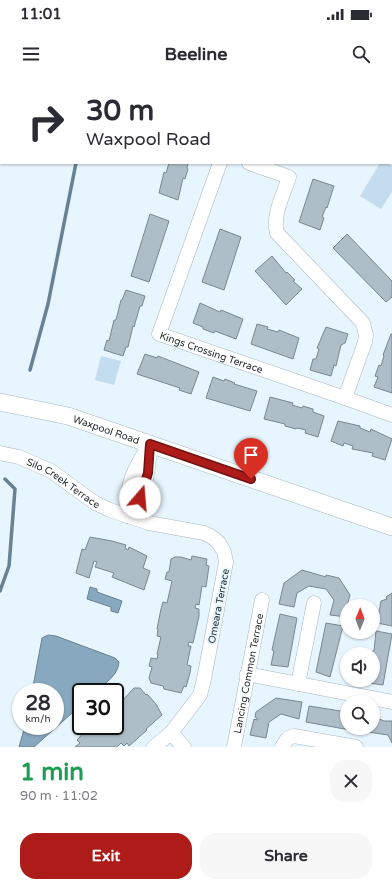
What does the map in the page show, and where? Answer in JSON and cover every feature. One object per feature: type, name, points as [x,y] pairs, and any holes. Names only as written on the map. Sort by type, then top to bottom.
[{"type":"street","name":"Kings Crossing Terrace","points":[[220,164],[159,334],[392,415]]},
{"type":"street","points":[[252,164],[289,177],[276,217],[275,225],[278,233],[363,323],[366,331],[365,342],[345,398]]},
{"type":"street","name":"Waxpool Road","points":[[0,402],[65,415],[392,527]]},
{"type":"street","points":[[127,516],[140,498],[148,473],[150,444]]},
{"type":"street","name":"Silo Creek Terrace","points":[[0,453],[34,463],[61,478],[95,503],[127,516]]},
{"type":"street","name":"Omeara Terrace","points":[[127,516],[158,525],[204,533],[219,543],[224,552],[226,562],[200,694],[171,733],[154,747]]},
{"type":"street","name":"Lancing Common Terrace","points":[[234,747],[262,600]]},
{"type":"street","points":[[298,684],[314,602]]},
{"type":"street","points":[[247,674],[392,702]]},
{"type":"street","points":[[171,733],[184,747]]},
{"type":"street","points":[[282,747],[288,738],[294,736],[356,747]]},
{"type":"shaded area","points":[[379,164],[389,164],[392,166],[392,192],[381,209],[360,196]]},
{"type":"shaded area","points":[[101,356],[121,361],[114,385],[95,380]]},
{"type":"shaded area","points":[[90,587],[97,589],[97,592],[122,601],[118,613],[111,611],[111,607],[87,599]]},
{"type":"shaded area","points":[[48,635],[56,636],[115,658],[119,662],[114,675],[105,683],[72,683],[72,713],[64,720],[64,683],[34,683],[42,638]]},
{"type":"shaded area","points":[[22,735],[47,735],[34,747],[19,747]]},
{"type":"building","points":[[169,164],[188,164],[188,169],[185,179],[183,178],[178,200],[159,193],[164,172],[166,173]]},
{"type":"building","points":[[313,179],[334,186],[327,208],[326,207],[322,217],[324,218],[320,230],[299,222]]},
{"type":"building","points":[[150,214],[169,221],[149,282],[131,276]]},
{"type":"building","points":[[220,229],[241,237],[224,290],[202,282]]},
{"type":"building","points":[[347,234],[392,281],[392,297],[386,302],[333,248]]},
{"type":"building","points":[[272,256],[286,273],[287,272],[295,280],[293,281],[302,289],[286,305],[255,271]]},
{"type":"building","points":[[126,290],[145,296],[142,306],[140,306],[134,327],[133,326],[128,347],[126,347],[123,356],[104,350],[107,340],[109,341],[114,320],[116,320],[121,300]]},
{"type":"building","points":[[200,303],[220,312],[221,310],[243,319],[236,339],[215,331],[214,333],[203,329],[203,327],[193,323]]},
{"type":"building","points":[[257,324],[268,327],[267,329],[278,332],[279,330],[299,338],[293,359],[251,344]]},
{"type":"building","points":[[326,327],[348,334],[345,343],[341,345],[336,366],[334,365],[331,376],[310,370],[313,359],[316,359],[319,349],[317,348]]},
{"type":"building","points":[[391,334],[392,393],[374,387],[378,377],[375,376],[379,365],[381,366],[383,355]]},
{"type":"building","points":[[145,354],[157,358],[158,356],[199,372],[191,394],[179,390],[180,388],[137,374]]},
{"type":"building","points":[[213,377],[224,381],[225,379],[235,383],[234,384],[257,391],[250,411],[206,398]]},
{"type":"building","points":[[270,397],[293,403],[292,405],[302,408],[303,406],[313,409],[313,412],[324,416],[318,437],[305,433],[306,430],[296,429],[285,426],[285,424],[264,419]]},
{"type":"building","points":[[338,421],[360,426],[360,428],[370,432],[371,429],[392,439],[385,460],[372,456],[373,453],[352,449],[353,446],[344,443],[343,446],[331,441]]},
{"type":"building","points":[[90,537],[126,545],[125,548],[128,550],[129,547],[147,556],[143,568],[150,571],[144,590],[112,577],[114,573],[95,567],[97,562],[94,561],[89,578],[76,573],[82,549],[85,550]]},
{"type":"building","points":[[192,556],[207,559],[206,565],[209,566],[206,587],[202,586],[199,605],[196,604],[195,608],[199,609],[199,616],[193,643],[189,642],[188,646],[191,646],[187,665],[191,666],[190,673],[186,687],[184,686],[181,693],[164,689],[163,686],[151,683],[149,678],[152,667],[149,666],[151,658],[157,659],[161,637],[157,636],[157,629],[163,602],[167,603],[172,581],[165,579],[167,572],[169,572],[171,559],[181,557],[191,560]]},
{"type":"building","points":[[302,570],[326,577],[326,575],[339,578],[350,595],[349,599],[340,599],[340,616],[330,615],[334,600],[326,589],[309,586],[297,593],[294,607],[279,604],[284,583]]},
{"type":"building","points":[[392,593],[392,626],[380,624],[381,601],[387,599],[386,597]]},
{"type":"building","points":[[280,614],[297,618],[288,667],[271,665],[274,651],[272,650]]},
{"type":"building","points":[[326,623],[340,625],[340,638],[330,677],[316,672]]},
{"type":"building","points":[[380,632],[392,634],[383,685],[380,685],[380,647],[374,647],[375,639],[380,639]]},
{"type":"building","points":[[134,688],[140,688],[156,704],[162,715],[129,746],[127,743],[124,746],[121,743],[117,747],[75,747],[80,743],[77,740],[82,735],[124,735],[124,699]]},
{"type":"building","points":[[276,698],[302,702],[299,719],[281,714],[269,722],[266,738],[250,735],[254,719],[257,720],[255,717],[256,712]]},
{"type":"building","points":[[309,706],[340,711],[340,728],[306,722]]},
{"type":"building","points":[[380,719],[392,721],[392,743],[388,735],[380,734]]},
{"type":"waterway","points":[[30,370],[48,304],[76,164]]},
{"type":"waterway","points":[[0,591],[9,566],[15,489],[5,479]]},
{"type":"route","points":[[140,498],[148,473],[150,444],[251,479]]}]
